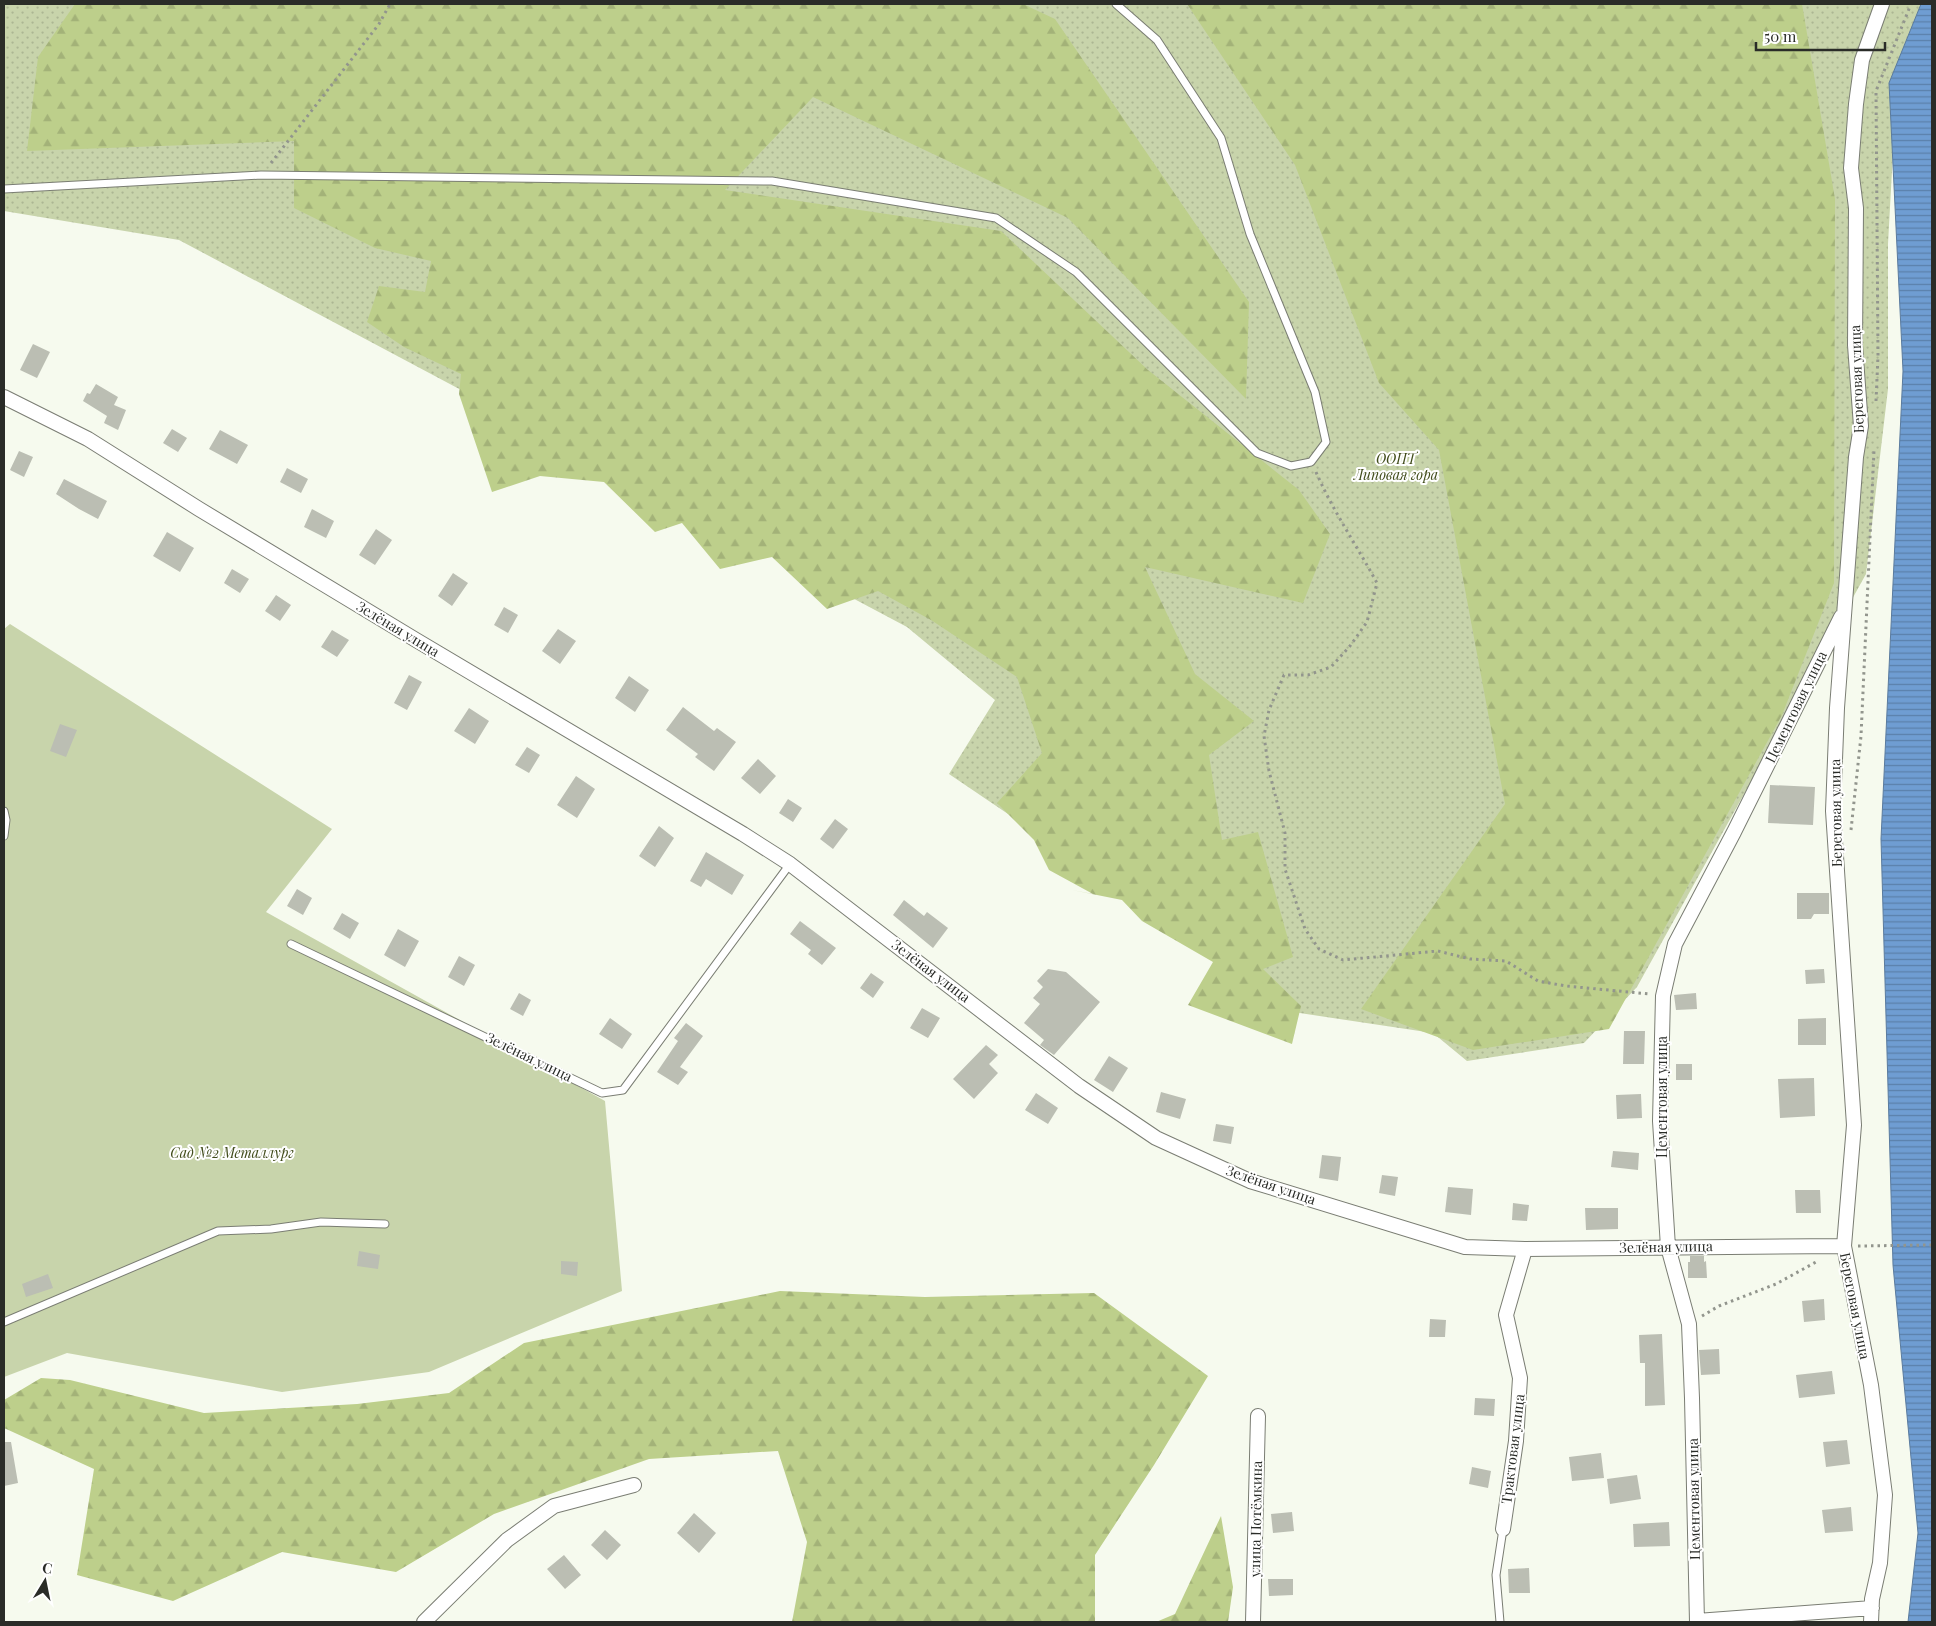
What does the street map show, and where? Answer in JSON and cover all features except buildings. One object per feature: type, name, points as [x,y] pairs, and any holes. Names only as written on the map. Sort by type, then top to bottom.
[{"type":"street","name":"Береговая улица","points":[[1871,1622],[1880,1563],[1886,1495],[1871,1385],[1844,1246],[1854,1125],[1833,811],[1837,708],[1856,457],[1861,426],[1856,345],[1856,208],[1852,158],[1856,104],[1862,60],[1882,4]]},
{"type":"street","name":"Зелёная улица","points":[[4,397],[88,439],[199,509],[391,625],[744,834],[790,864],[1080,1086],[1156,1138],[1250,1181],[1465,1247],[1525,1249],[1844,1246]]},
{"type":"street","name":"Цементовая улица","points":[[1697,1622],[1692,1398],[1688,1324],[1668,1247],[1660,1121],[1663,996],[1675,944],[1734,832],[1845,610]]},
{"type":"street","name":"Трактовая улица","points":[[1503,1530],[1516,1441],[1520,1378],[1506,1315],[1525,1249]]},
{"type":"street","name":"улица Потёмкина","points":[[1253,1622],[1258,1416]]},
{"type":"street","points":[[424,1622],[507,1540],[554,1506],[634,1485]]},
{"type":"street","points":[[1697,1622],[1872,1608]]},
{"type":"lane","points":[[4,189],[261,175],[772,181],[996,218],[1076,272],[1257,453],[1291,466],[1311,462],[1326,442],[1315,392],[1250,234],[1221,138],[1157,40],[1116,4]]},
{"type":"lane","points":[[4,811],[6,820],[4,836]]},
{"type":"lane","name":"Зелёная улица","points":[[291,944],[602,1093],[623,1090],[790,864]]},
{"type":"lane","points":[[4,1322],[218,1231],[271,1229],[321,1222],[385,1224]]},
{"type":"lane","name":"Трактовая улица","points":[[1500,1622],[1496,1575],[1503,1530]]},
{"type":"path","points":[[261,175],[379,24],[390,4]]},
{"type":"path","points":[[1311,462],[1330,502],[1356,543],[1377,584],[1367,622],[1350,646],[1331,667],[1308,675],[1284,675],[1269,710],[1264,736],[1268,771],[1285,833],[1285,869],[1305,929],[1319,949],[1343,960],[1438,952],[1470,959],[1506,961],[1538,981],[1566,986],[1663,996]]},
{"type":"path","points":[[1844,1246],[1932,1245]]},
{"type":"path","points":[[1688,1324],[1719,1306],[1776,1284],[1818,1260]]},
{"type":"green space","name":"ООПТ Липовая гора","points":[[4,4],[1929,4],[1896,97],[1888,244],[1888,389],[1866,574],[1637,987],[1584,1043],[1467,1061],[1433,1033],[1199,998],[1221,958],[949,774],[995,700],[907,627],[179,240],[4,211]]},
{"type":"green space","points":[[75,4],[1023,4],[1055,19],[1249,302],[1246,399],[1068,218],[813,97],[725,190],[1001,231],[1148,370],[1299,490],[1330,534],[1303,603],[1145,567],[1195,674],[1254,721],[1209,755],[1222,840],[1258,832],[1293,957],[1263,969],[1301,1006],[1292,1044],[1188,1005],[1213,962],[1142,921],[1122,900],[1072,890],[1093,894],[1049,870],[1034,840],[997,803],[1042,753],[1017,677],[931,620],[878,591],[827,609],[772,557],[720,569],[682,523],[655,532],[604,482],[540,476],[492,492],[459,394],[461,374],[404,347],[367,322],[379,286],[425,292],[431,261],[375,248],[294,208],[294,141],[27,151],[38,57]]},
{"type":"green space","points":[[1187,4],[1802,4],[1835,199],[1834,583],[1782,715],[1609,1029],[1473,1050],[1361,1009],[1505,804],[1439,450],[1379,383],[1295,165]]},
{"type":"green space","name":"Сад №2 Металлург","points":[[10,624],[332,829],[266,912],[605,1101],[622,1291],[429,1372],[282,1392],[67,1353],[4,1377],[4,629]]},
{"type":"green space","points":[[780,1291],[925,1297],[1094,1293],[1208,1376],[1154,1465],[1095,1555],[1095,1622],[792,1622],[807,1542],[778,1451],[649,1459],[494,1514],[396,1572],[282,1552],[173,1601],[77,1575],[94,1469],[4,1428],[4,1400],[41,1378],[70,1380],[204,1413],[357,1404],[449,1393],[524,1343]]},
{"type":"green space","points":[[1221,1516],[1233,1587],[1228,1622],[1156,1622],[1175,1614]]},
{"type":"water","points":[[1921,4],[1932,4],[1932,1622],[1908,1622],[1918,1533],[1893,1265],[1881,839],[1903,371],[1889,83]]}]
